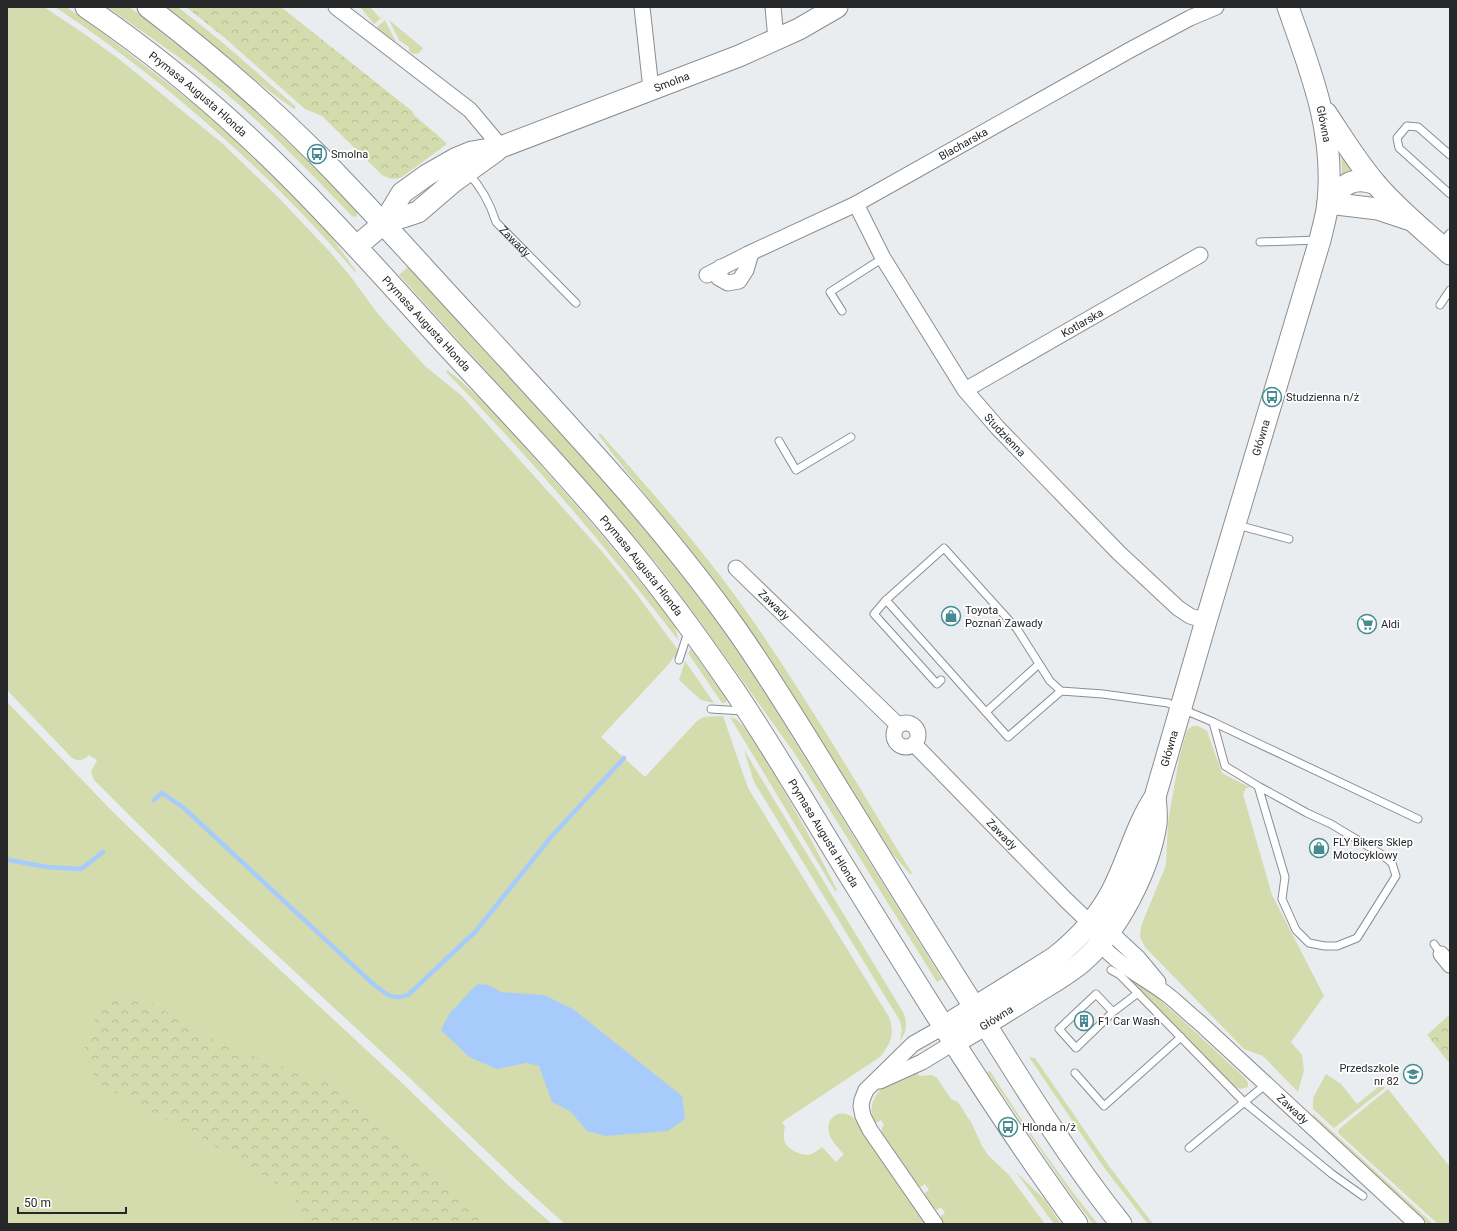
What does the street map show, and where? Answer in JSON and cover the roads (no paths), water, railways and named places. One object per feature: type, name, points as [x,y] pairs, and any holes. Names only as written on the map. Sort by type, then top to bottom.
[{"type":"main road","name":"Prymasa Augusta Hlonda","points":[[86,7],[158,60],[218,110],[292,179],[357,246],[592,505],[631,551],[690,627],[748,712],[948,1035],[1040,1174],[1077,1224]]},
{"type":"main road","points":[[148,7],[241,83],[317,154],[384,223],[644,510],[736,630],[792,715],[1046,1120],[1121,1224]]},
{"type":"main road","name":"Smolna","points":[[357,246],[384,223],[402,193],[427,174],[456,159],[472,152],[501,146],[739,56],[799,29],[837,7]]},
{"type":"main road","name":"Główna","points":[[980,1016],[1069,946],[1091,924],[1112,890],[1140,822],[1155,797],[1180,708],[1320,240],[1328,203],[1329,160],[1327,133],[1322,108],[1288,7]]},
{"type":"main road","points":[[1322,108],[1358,161],[1376,184],[1412,220],[1447,244]]},
{"type":"main road","name":"Smolna","points":[[384,223],[418,212],[453,182],[501,146]]},
{"type":"main road","points":[[1376,184],[1362,180],[1346,184],[1336,192],[1328,203],[1378,209],[1412,220]]},
{"type":"main road","name":"Główna","points":[[980,1016],[1074,968],[1083,961],[1105,938],[1125,908],[1144,868],[1156,824],[1155,797]]},
{"type":"main road","points":[[948,1035],[980,1016]]},
{"type":"street","points":[[336,7],[470,110],[501,146]]},
{"type":"street","points":[[773,7],[776,39]]},
{"type":"street","name":"Blacharska","points":[[707,275],[856,204],[1130,50],[1190,18],[1216,7]]},
{"type":"street","points":[[643,8],[651,89]]},
{"type":"street","name":"Studzienna","points":[[856,204],[883,258],[965,390],[997,427],[1119,553],[1178,608],[1190,616],[1206,621]]},
{"type":"street","points":[[721,267],[719,278],[728,283],[739,282],[746,270],[751,253]]},
{"type":"street","name":"Kotlarska","points":[[965,390],[1200,255]]},
{"type":"street","name":"Zawady","points":[[736,568],[898,725],[894,734],[897,743],[906,747],[914,744],[1058,893],[1105,938],[1138,958],[1168,996],[1417,1224]]},
{"type":"street","name":"Zawady","points":[[1105,938],[1118,970],[1168,996]]},
{"type":"street","points":[[935,1224],[865,1122],[862,1111],[862,1100],[870,1085],[913,1044],[948,1035]]},
{"type":"street","points":[[870,1085],[922,1062],[948,1035]]},
{"type":"lane","points":[[1450,155],[1418,127],[1407,126],[1397,138],[1399,148],[1450,194]]},
{"type":"lane","name":"Zawady","points":[[467,172],[476,181],[490,204],[496,222],[576,303]]},
{"type":"lane","points":[[1260,242],[1320,240]]},
{"type":"lane","points":[[842,311],[830,292],[883,258]]},
{"type":"lane","points":[[1440,305],[1450,290]]},
{"type":"lane","points":[[778,441],[796,470],[851,437]]},
{"type":"lane","points":[[1235,525],[1289,539]]},
{"type":"lane","points":[[941,680],[937,684],[874,614],[886,600],[944,548],[1017,629],[1050,681],[1061,691],[1103,694],[1156,700],[1168,703],[1213,722],[1418,819]]},
{"type":"lane","points":[[886,600],[1008,737],[1061,691]]},
{"type":"lane","points":[[679,660],[690,627]]},
{"type":"lane","points":[[986,712],[1039,664]]},
{"type":"lane","points":[[711,709],[748,712]]},
{"type":"lane","points":[[1213,722],[1225,766],[1307,813],[1331,824],[1381,854],[1392,863],[1396,876],[1357,938],[1337,946],[1325,946],[1309,943],[1296,930],[1282,899],[1285,877],[1258,786]]},
{"type":"lane","points":[[1118,970],[1138,994],[1244,1102],[1332,1174],[1363,1196]]},
{"type":"lane","points":[[1113,1012],[1096,994],[1059,1029],[1076,1048],[1113,1012],[1138,994]]},
{"type":"lane","points":[[1075,1073],[1104,1106],[1181,1037]]},
{"type":"lane","points":[[1189,1148],[1265,1085]]},
{"type":"water","points":[[477,984],[488,985],[501,992],[544,995],[573,1009],[682,1096],[685,1119],[668,1131],[606,1136],[587,1131],[571,1112],[552,1102],[539,1066],[526,1063],[497,1069],[469,1057],[441,1030],[449,1014]]},
{"type":"waterway","points":[[154,800],[162,793],[184,808],[373,984],[389,996],[402,997],[408,995],[476,931],[550,838],[624,758]]},
{"type":"waterway","points":[[7,858],[9,860],[47,867],[81,869],[103,852]]},
{"type":"place","name":"Smolna","points":[[317,154]]},
{"type":"place","name":"Studzienna n/ż","points":[[1272,397]]},
{"type":"place","name":"Toyota Poznań Zawady","points":[[951,616]]},
{"type":"place","name":"Aldi","points":[[1367,624]]},
{"type":"place","name":"FLY Bikers Sklep Motocyklowy","points":[[1319,848]]},
{"type":"place","name":"F1 Car Wash","points":[[1084,1021]]},
{"type":"place","name":"Przedszkole nr 82","points":[[1413,1074]]},
{"type":"place","name":"Hlonda n/ż","points":[[1008,1127]]}]
